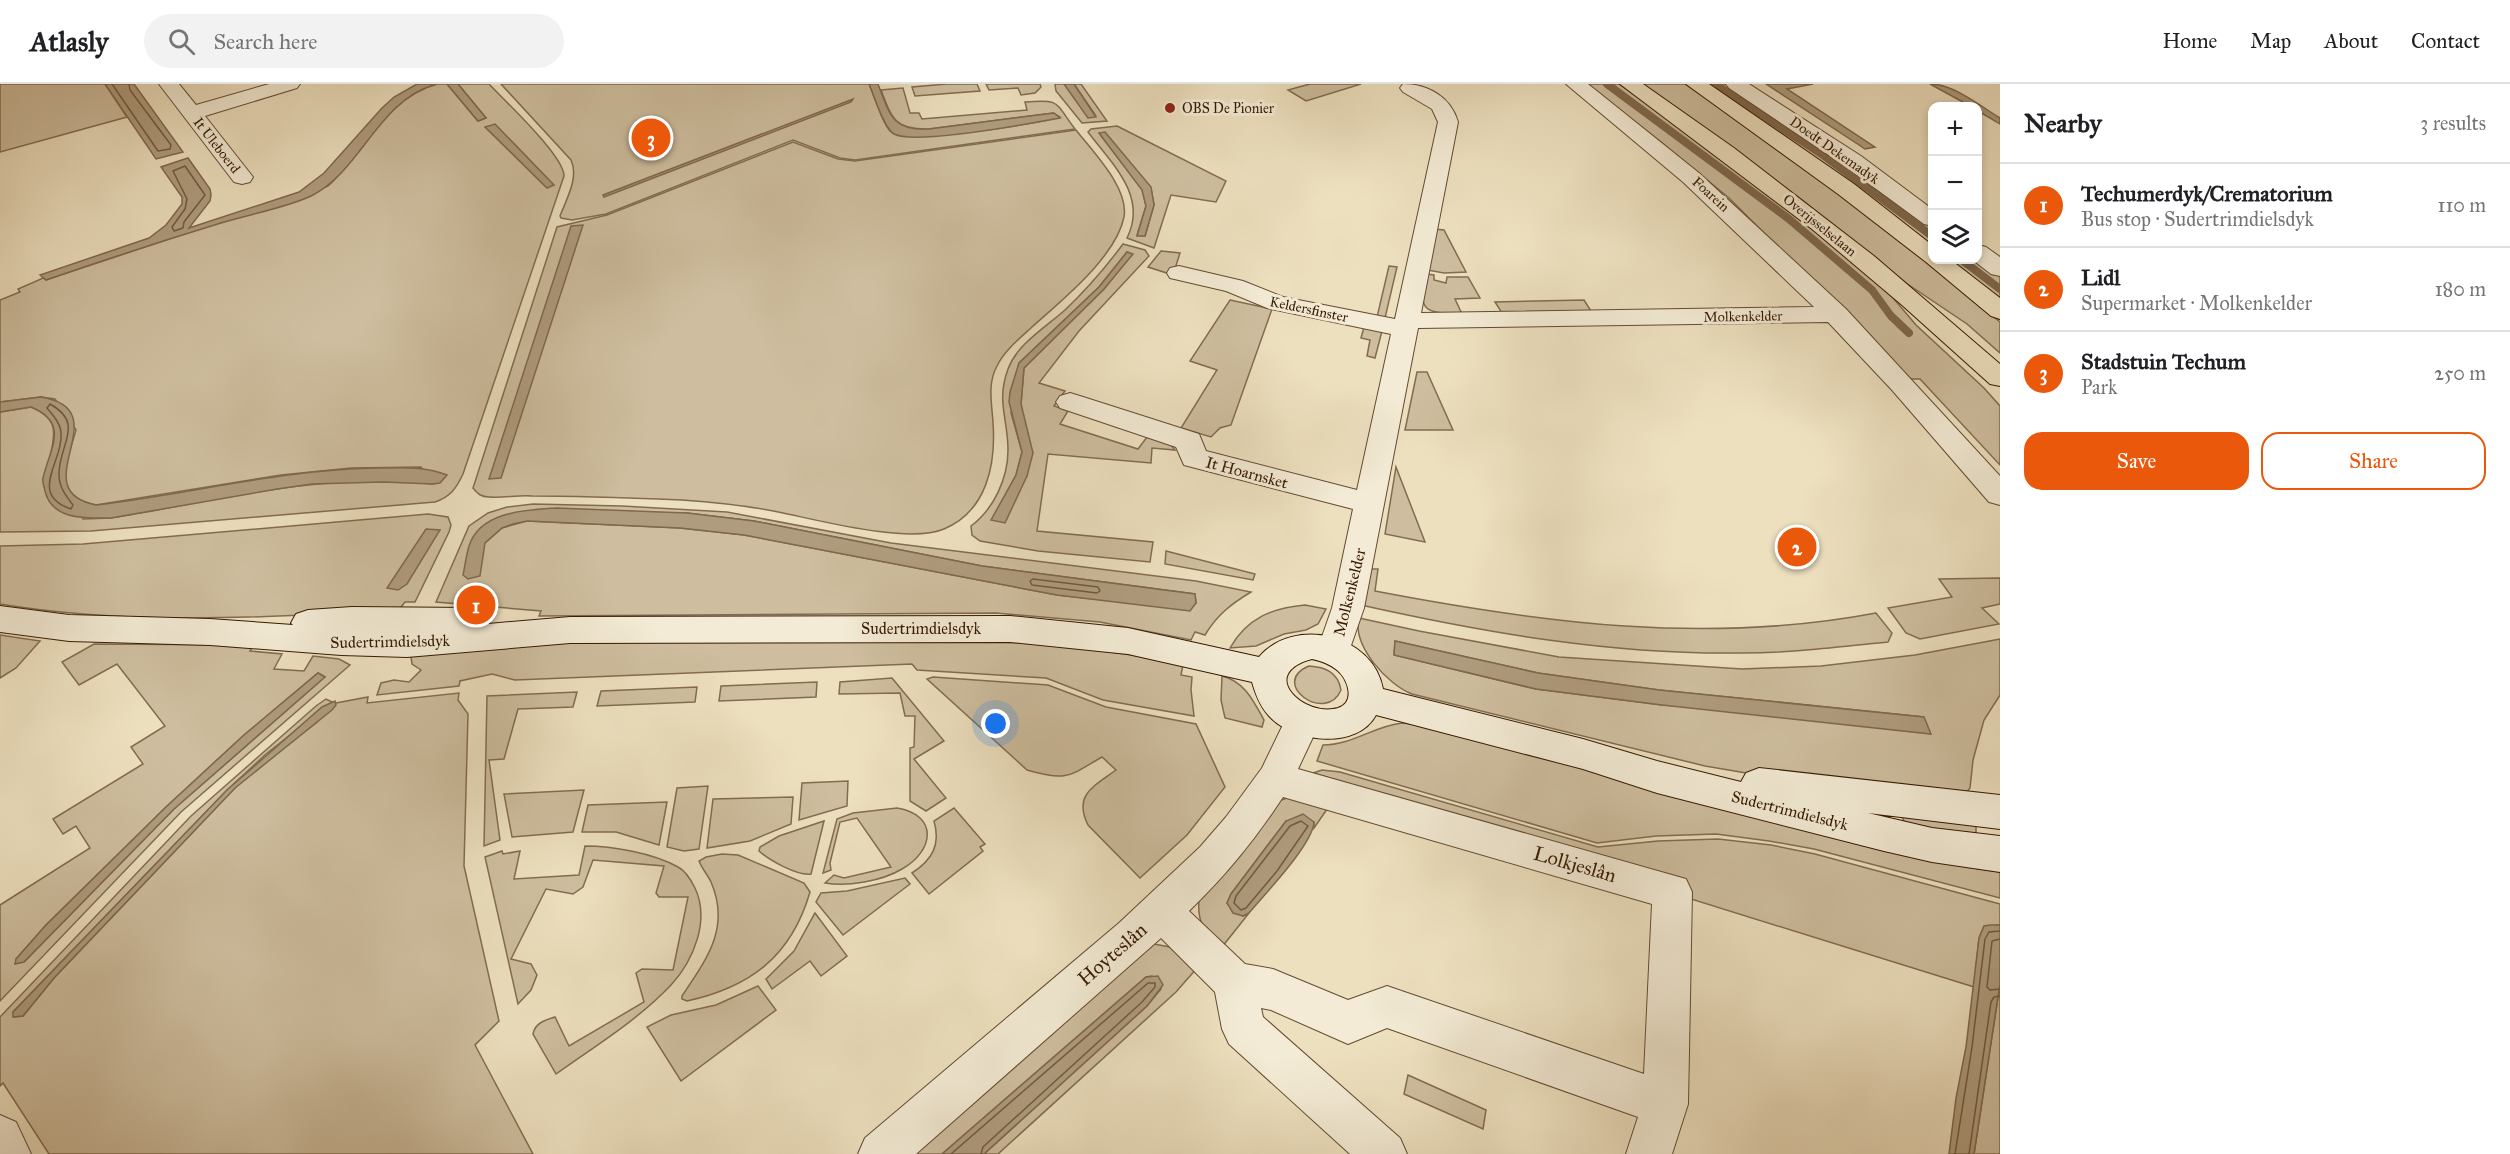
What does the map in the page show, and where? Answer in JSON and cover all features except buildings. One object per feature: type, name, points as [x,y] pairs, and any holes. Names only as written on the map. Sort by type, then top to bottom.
[{"type":"main road","name":"Overijsselselaan","points":[[1630,84],[1789,200],[1902,291],[2000,378]]},
{"type":"main road","points":[[1695,84],[1846,189],[1928,253]]},
{"type":"main road","points":[[1942,264],[2000,311]]},
{"type":"street","name":"It Uleboerd","points":[[169,84],[242,177]]},
{"type":"street","points":[[192,113],[290,84]]},
{"type":"street","name":"Foarein","points":[[1576,84],[1638,132],[1725,207],[1837,314]]},
{"type":"street","name":"Doedt Dekemadyk","points":[[1736,84],[1844,155],[1928,216]]},
{"type":"street","name":"Molkenkelder","points":[[1334,651],[1348,608],[1448,122],[1446,112],[1438,103],[1410,88]]},
{"type":"street","points":[[1982,256],[2000,269]]},
{"type":"street","name":"Keldersfinster","points":[[1179,273],[1234,286],[1276,303],[1406,325]]},
{"type":"street","points":[[1837,314],[1957,444],[2000,495]]},
{"type":"street","name":"Molkenkelder","points":[[1406,325],[1837,314]]},
{"type":"street","name":"It Hoarnsket","points":[[1070,402],[1189,441],[1194,458],[1369,503]]},
{"type":"street","name":"Sudertrimdielsdyk","points":[[0,619],[69,628],[210,632],[340,642],[407,644],[570,630],[1010,629],[1128,641],[1202,656],[1268,674]]},
{"type":"street","points":[[1312,646],[1334,651],[1349,660],[1360,671],[1367,685],[1367,699],[1359,713],[1344,722],[1324,725],[1303,720],[1287,712],[1275,700],[1269,687],[1268,674],[1276,658],[1292,648],[1312,646]]},
{"type":"street","name":"Sudertrimdielsdyk","points":[[1367,699],[1583,754],[1657,777],[1884,834],[1932,845],[2000,854]]},
{"type":"street","name":"Hoyteslân","points":[[881,1154],[1161,911],[1214,860],[1275,779],[1303,720]]},
{"type":"street","name":"Sudertrimdielsdyk","points":[[1583,754],[1723,780],[2000,812]]},
{"type":"street","name":"Lolkjeslân","points":[[1275,779],[1672,892],[1665,1104],[1649,1154]]},
{"type":"street","points":[[1161,911],[1234,982],[1273,990],[1348,1022],[1387,1007],[1665,1104]]},
{"type":"street","points":[[1234,982],[1244,1029],[1384,1154]]},
{"type":"street","points":[[0,1138],[8,1154]]},
{"type":"shaded area","points":[[0,84],[105,84],[127,117],[0,152]]},
{"type":"shaded area","points":[[437,84],[447,84],[478,121],[486,118],[458,84],[489,84],[520,115],[555,156],[564,176],[463,474],[452,492],[435,502],[91,531],[0,532],[0,412],[31,407],[46,416],[53,427],[50,457],[83,519],[111,518],[231,496],[352,481],[433,484],[421,467],[351,468],[281,475],[96,505],[82,501],[72,494],[65,476],[76,430],[55,399],[41,397],[0,402],[0,300],[20,292],[18,289],[43,278],[46,280],[328,186],[390,113],[419,91]]},
{"type":"shaded area","points":[[501,84],[869,84],[887,127],[890,131],[901,135],[944,135],[972,132],[1060,117],[1053,113],[918,129],[896,121],[881,90],[903,88],[910,113],[919,113],[922,119],[1027,110],[1025,102],[1051,102],[1059,107],[1075,129],[855,160],[840,158],[793,140],[606,214],[572,220],[560,216],[573,180],[571,160]]},
{"type":"shaded area","points":[[977,84],[980,91],[915,96],[912,87]]},
{"type":"shaded area","points":[[986,84],[1040,84],[1041,87],[1035,93],[1021,95],[1018,88],[989,90]]},
{"type":"shaded area","points":[[1055,84],[1064,84],[1096,116],[1074,84],[1081,84],[1107,121],[1082,123],[1056,91]]},
{"type":"shaded area","points":[[1310,84],[1361,84],[1306,101],[1288,90]]},
{"type":"shaded area","points":[[1586,84],[1619,84],[1722,157],[1883,286],[1916,325],[1984,388],[2000,406],[2000,465],[1920,379],[1910,379],[1729,198]]},
{"type":"shaded area","points":[[1642,84],[1685,84],[1775,146],[1907,246],[2000,322],[2000,353],[1967,324],[1906,283],[1801,199]]},
{"type":"shaded area","points":[[1705,84],[1729,84],[1928,221],[1928,243],[1855,187]]},
{"type":"shaded area","points":[[1117,126],[1226,181],[1216,202],[1171,195],[1154,248],[1127,238],[1132,223],[1133,208],[1130,194],[1116,169],[1088,132],[1091,129]],"holes":[[[1099,133],[1151,188],[1154,205],[1145,236],[1137,235],[1146,206],[1142,189]]]},
{"type":"shaded area","points":[[1076,130],[1115,183],[1121,194],[1124,217],[1119,232],[1099,262],[1072,291],[1013,345],[997,366],[991,387],[994,439],[990,470],[979,498],[959,521],[944,529],[907,534],[858,529],[768,510],[715,503],[588,497],[486,497],[473,488],[557,227],[607,215],[793,142],[838,159],[855,161]]},
{"type":"shaded area","points":[[1435,229],[1444,230],[1466,272],[1444,273],[1427,270]]},
{"type":"shaded area","points":[[1123,244],[1145,250],[1149,256],[1079,331],[1039,383],[1065,391],[1054,406],[1068,411],[1060,424],[1138,449],[1147,437],[1170,444],[1175,450],[1152,448],[1151,463],[1048,454],[1037,531],[1153,542],[1150,562],[1038,551],[980,541],[972,535],[971,526],[993,502],[1002,482],[1007,461],[1008,439],[1003,391],[1012,360],[1033,336],[1081,294]],"holes":[[[1127,252],[1132,254],[1104,289],[1024,368],[1021,404],[1027,476],[992,520],[1016,475],[1022,452],[1011,413],[1019,363],[1099,287]]]},
{"type":"shaded area","points":[[1161,251],[1180,253],[1173,275],[1148,267]]},
{"type":"shaded area","points":[[1982,262],[2000,276],[2000,299],[1954,264],[1982,264]]},
{"type":"shaded area","points":[[1389,266],[1397,267],[1385,318],[1377,317]]},
{"type":"shaded area","points":[[1426,274],[1434,275],[1434,280],[1446,283],[1447,277],[1468,277],[1480,298],[1455,299],[1462,314],[1432,311],[1424,303]]},
{"type":"shaded area","points":[[1230,300],[1272,309],[1231,425],[1220,428],[1211,437],[1181,428],[1217,370],[1190,361]]},
{"type":"shaded area","points":[[1584,300],[1591,311],[1502,313],[1495,302]]},
{"type":"shaded area","points":[[1364,327],[1382,331],[1375,358],[1367,356],[1370,340],[1361,338]]},
{"type":"shaded area","points":[[1417,372],[1427,372],[1453,430],[1405,430]]},
{"type":"shaded area","points":[[1396,467],[1425,542],[1385,534]]},
{"type":"shaded area","points":[[533,504],[622,506],[727,512],[891,543],[1196,581],[1251,592],[1225,611],[1205,635],[1195,632],[1191,640],[1100,622],[996,613],[539,616],[541,611],[436,602],[469,526],[488,513],[507,507]],"holes":[[[687,513],[754,521],[982,566],[1195,594],[1196,603],[1114,601],[1057,595],[744,535],[680,528],[527,521],[502,528],[485,543],[502,516]]]},
{"type":"shaded area","points":[[428,514],[448,517],[451,525],[449,532],[415,602],[405,602],[398,611],[199,618],[99,615],[0,604],[0,546],[83,544]]},
{"type":"shaded area","points":[[1166,551],[1255,574],[1253,580],[1165,564]]},
{"type":"shaded area","points":[[1371,569],[1378,569],[1375,591],[1562,620],[1687,629],[1750,628],[1813,623],[1876,613],[1892,633],[1888,642],[1760,653],[1694,653],[1598,646],[1455,625],[1361,605]]},
{"type":"shaded area","points":[[2000,578],[2000,604],[1982,608],[1999,624],[1920,639],[1906,633],[1888,608],[1952,597],[1939,579]]},
{"type":"shaded area","points":[[1305,605],[1326,609],[1318,624],[1306,630],[1284,634],[1256,646],[1230,648],[1244,629],[1262,616],[1293,606]]},
{"type":"shaded area","points":[[1359,618],[1559,657],[1742,669],[1821,666],[1915,655],[2000,639],[2000,695],[1984,720],[1973,760],[1970,788],[1965,794],[1758,775],[1705,766],[1412,694],[1393,682],[1374,663],[1366,652],[1358,629]],"holes":[[[1395,641],[1538,673],[1659,690],[1924,717],[1662,705],[1536,689],[1394,655]]]},
{"type":"shaded area","points":[[0,635],[40,641],[16,668],[0,678]]},
{"type":"shaded area","points":[[763,640],[1027,643],[1131,655],[1183,665],[1181,675],[1192,677],[1194,716],[1103,700],[1046,678],[917,670],[912,664],[515,680],[492,674],[460,681],[459,686],[377,695],[381,683],[394,680],[409,682],[421,670],[412,664],[411,657],[414,652],[522,644]]},
{"type":"shaded area","points":[[94,644],[254,645],[250,651],[282,654],[274,669],[304,671],[313,656],[339,659],[350,665],[181,812],[0,1001],[0,905],[90,848],[76,826],[63,834],[53,819],[143,764],[131,747],[165,726],[117,664],[79,685],[62,662]],"holes":[[[318,673],[325,677],[174,809],[24,962],[16,959],[46,925],[166,807],[244,735]]]},
{"type":"shaded area","points":[[1309,666],[1325,669],[1337,679],[1341,690],[1334,700],[1324,703],[1313,702],[1304,698],[1297,690],[1295,682],[1298,673]]},
{"type":"shaded area","points":[[1222,676],[1237,683],[1248,693],[1264,720],[1262,727],[1225,718],[1221,700]]},
{"type":"shaded area","points":[[933,677],[1048,685],[1106,707],[1196,724],[1225,787],[1187,835],[1140,878],[1088,825],[1084,815],[1084,799],[1088,792],[1116,770],[1102,757],[1068,775],[1051,776],[1027,770],[927,679]]},
{"type":"shaded area","points":[[892,678],[944,741],[914,759],[946,798],[926,811],[910,801],[910,748],[914,747],[915,716],[905,716],[900,693],[839,694],[840,682]]},
{"type":"shaded area","points":[[817,682],[816,697],[719,701],[721,686]]},
{"type":"shaded area","points":[[697,687],[695,702],[597,706],[601,691]]},
{"type":"shaded area","points":[[577,692],[573,707],[518,709],[504,759],[489,760],[500,840],[484,846],[487,696]]},
{"type":"shaded area","points":[[459,693],[458,700],[468,714],[464,866],[499,1021],[475,1045],[533,1154],[49,1154],[3,1083],[0,1086],[0,1017],[191,816],[316,706],[326,699],[332,702],[266,754],[227,790],[13,1012],[14,1017],[23,1016],[54,978],[235,788],[316,723],[336,703],[368,697],[367,703]]},
{"type":"shaded area","points":[[1402,723],[1966,867],[2000,872],[2000,898],[1814,849],[1769,841],[1716,834],[1656,836],[1597,843],[1317,761],[1323,745],[1344,742]]},
{"type":"shaded area","points":[[1322,770],[1340,772],[1598,847],[1658,841],[1718,839],[1771,845],[1815,854],[2000,904],[2000,925],[1984,927],[1979,938],[1974,987],[1691,899],[1690,888],[1313,773]]},
{"type":"shaded area","points":[[848,781],[847,806],[799,820],[802,783]]},
{"type":"shaded area","points":[[708,786],[699,849],[684,851],[667,847],[677,788]]},
{"type":"shaded area","points":[[584,790],[573,832],[512,837],[504,794]]},
{"type":"shaded area","points":[[1295,795],[1332,802],[1314,828],[1314,822],[1286,821],[1231,894],[1227,903],[1243,916],[1249,913],[1222,947],[1203,926],[1199,915],[1199,898],[1276,802]]},
{"type":"shaded area","points":[[793,797],[791,824],[750,841],[707,848],[713,799]]},
{"type":"shaded area","points":[[667,802],[659,845],[616,832],[582,832],[588,805]]},
{"type":"shaded area","points":[[897,808],[911,812],[920,818],[925,826],[926,844],[921,853],[902,869],[875,880],[843,884],[825,883],[834,875],[844,878],[891,867],[857,818],[840,822],[830,863],[831,870],[823,873],[837,819],[853,813]]},
{"type":"shaded area","points":[[954,808],[985,844],[980,847],[983,851],[929,894],[912,873],[925,863],[933,851],[936,837],[934,821]]},
{"type":"shaded area","points":[[1898,809],[1976,824],[1976,834],[1906,825]]},
{"type":"shaded area","points":[[824,821],[811,874],[791,870],[759,851],[760,847],[779,836]]},
{"type":"shaded area","points":[[585,846],[632,851],[668,862],[681,869],[692,882],[699,900],[700,926],[693,952],[671,985],[630,1021],[556,1074],[533,1034],[536,1027],[555,1017],[569,1046],[644,1002],[636,973],[642,969],[673,970],[688,897],[659,897],[656,893],[664,866],[593,860],[583,887],[573,894],[546,889],[511,959],[531,964],[537,975],[531,990],[518,1004],[485,857],[502,851],[503,854],[520,851],[514,879],[579,875]]},
{"type":"shaded area","points":[[722,854],[738,855],[804,883],[810,892],[792,934],[765,966],[730,987],[687,1001],[682,999],[682,996],[707,956],[717,929],[716,899],[711,882],[699,861]]},
{"type":"shaded area","points":[[905,878],[910,884],[843,935],[816,902],[821,893],[847,891]]},
{"type":"shaded area","points":[[815,913],[847,956],[821,976],[810,961],[772,989],[766,979],[794,951]]},
{"type":"shaded area","points":[[1154,944],[1170,947],[1197,968],[1176,992],[998,1154],[984,1154],[1147,1006],[1161,989],[1152,976],[1146,977],[942,1154],[906,1154]]},
{"type":"shaded area","points":[[2000,984],[2000,1154],[1974,1154]]},
{"type":"shaded area","points":[[758,986],[776,1010],[681,1081],[647,1027],[671,1015],[716,1005]]},
{"type":"shaded area","points":[[1408,1075],[1486,1110],[1483,1129],[1404,1094]]},
{"type":"water","points":[[105,84],[134,84],[183,152],[156,159]]},
{"type":"water","points":[[417,84],[437,84],[417,92],[400,104],[345,168],[313,195],[46,280],[40,275],[149,238],[166,225],[182,204],[182,197],[161,167],[188,158],[210,189],[211,195],[210,201],[189,228],[299,192],[324,173],[394,97]]},
{"type":"water","points":[[447,84],[458,84],[486,118],[478,121]]},
{"type":"water","points":[[869,84],[878,84],[894,119],[900,124],[917,129],[1054,113],[1060,118],[974,132],[906,137],[890,131]]},
{"type":"water","points":[[1064,84],[1074,84],[1096,117],[1088,118]]},
{"type":"water","points":[[1766,84],[1813,84],[1787,89],[1875,147],[1865,149]]},
{"type":"water","points":[[1930,84],[1948,88],[1976,102],[1963,102]]},
{"type":"water","points":[[853,99],[851,102],[604,197],[603,195]]},
{"type":"water","points":[[1982,106],[2000,118],[2000,124],[1982,113]]},
{"type":"water","points":[[495,124],[554,185],[547,188],[485,127]]},
{"type":"water","points":[[1105,132],[1151,187],[1154,205],[1145,236],[1137,236],[1146,206],[1142,190],[1099,133]]},
{"type":"water","points":[[583,225],[501,478],[489,479],[571,226]]},
{"type":"water","points":[[1127,252],[1133,254],[1104,289],[1024,368],[1021,404],[1033,453],[1027,476],[1005,523],[991,520],[1016,475],[1022,452],[1009,402],[1019,363],[1099,287]]},
{"type":"water","points":[[41,397],[63,405],[73,417],[74,433],[67,468],[67,484],[75,497],[96,505],[272,477],[343,469],[413,468],[447,475],[440,483],[433,484],[383,482],[312,484],[111,518],[72,516],[55,508],[49,501],[43,484],[53,447],[54,429],[50,421],[43,413],[31,407],[0,412],[0,402]]},
{"type":"water","points":[[556,508],[687,513],[754,521],[982,566],[1195,594],[1196,603],[1190,611],[1057,595],[744,535],[680,528],[527,521],[502,528],[485,543],[480,576],[468,579],[463,575],[469,546],[475,534],[483,526],[505,515]]},
{"type":"water","points":[[426,529],[440,530],[407,584],[398,590],[387,588]]},
{"type":"water","points":[[1395,641],[1538,673],[1659,690],[1924,717],[1931,734],[1536,689],[1394,655]]},
{"type":"water","points":[[318,673],[325,677],[174,809],[24,962],[15,964],[16,959],[46,925],[166,807],[244,735]]},
{"type":"water","points":[[335,701],[336,705],[332,710],[235,788],[54,978],[23,1016],[13,1017],[13,1012],[227,790],[322,707]]},
{"type":"water","points":[[1303,814],[1314,822],[1306,843],[1249,913],[1243,916],[1233,913],[1227,903],[1231,894],[1286,821]]},
{"type":"water","points":[[2000,925],[2000,984],[1974,1154],[1949,1154],[1956,1098],[1966,1047],[1979,938],[1984,926]]},
{"type":"water","points":[[1158,976],[1163,985],[1147,1006],[984,1154],[942,1154],[1146,977]]},
{"type":"waterway","points":[[1607,84],[1789,219],[1872,290],[1891,316],[1909,333]]},
{"type":"waterway","points":[[1715,84],[1823,155],[1928,233]]},
{"type":"waterway","points":[[1967,264],[2000,289]]},
{"type":"place","name":"OBS De Pionier","points":[[1170,108]]},
{"type":"place","name":"Stadstuin Techum","points":[[651,138]]},
{"type":"place","name":"Lidl","points":[[1797,547]]},
{"type":"place","name":"Techumerdyk/Crematorium","points":[[476,605]]}]
